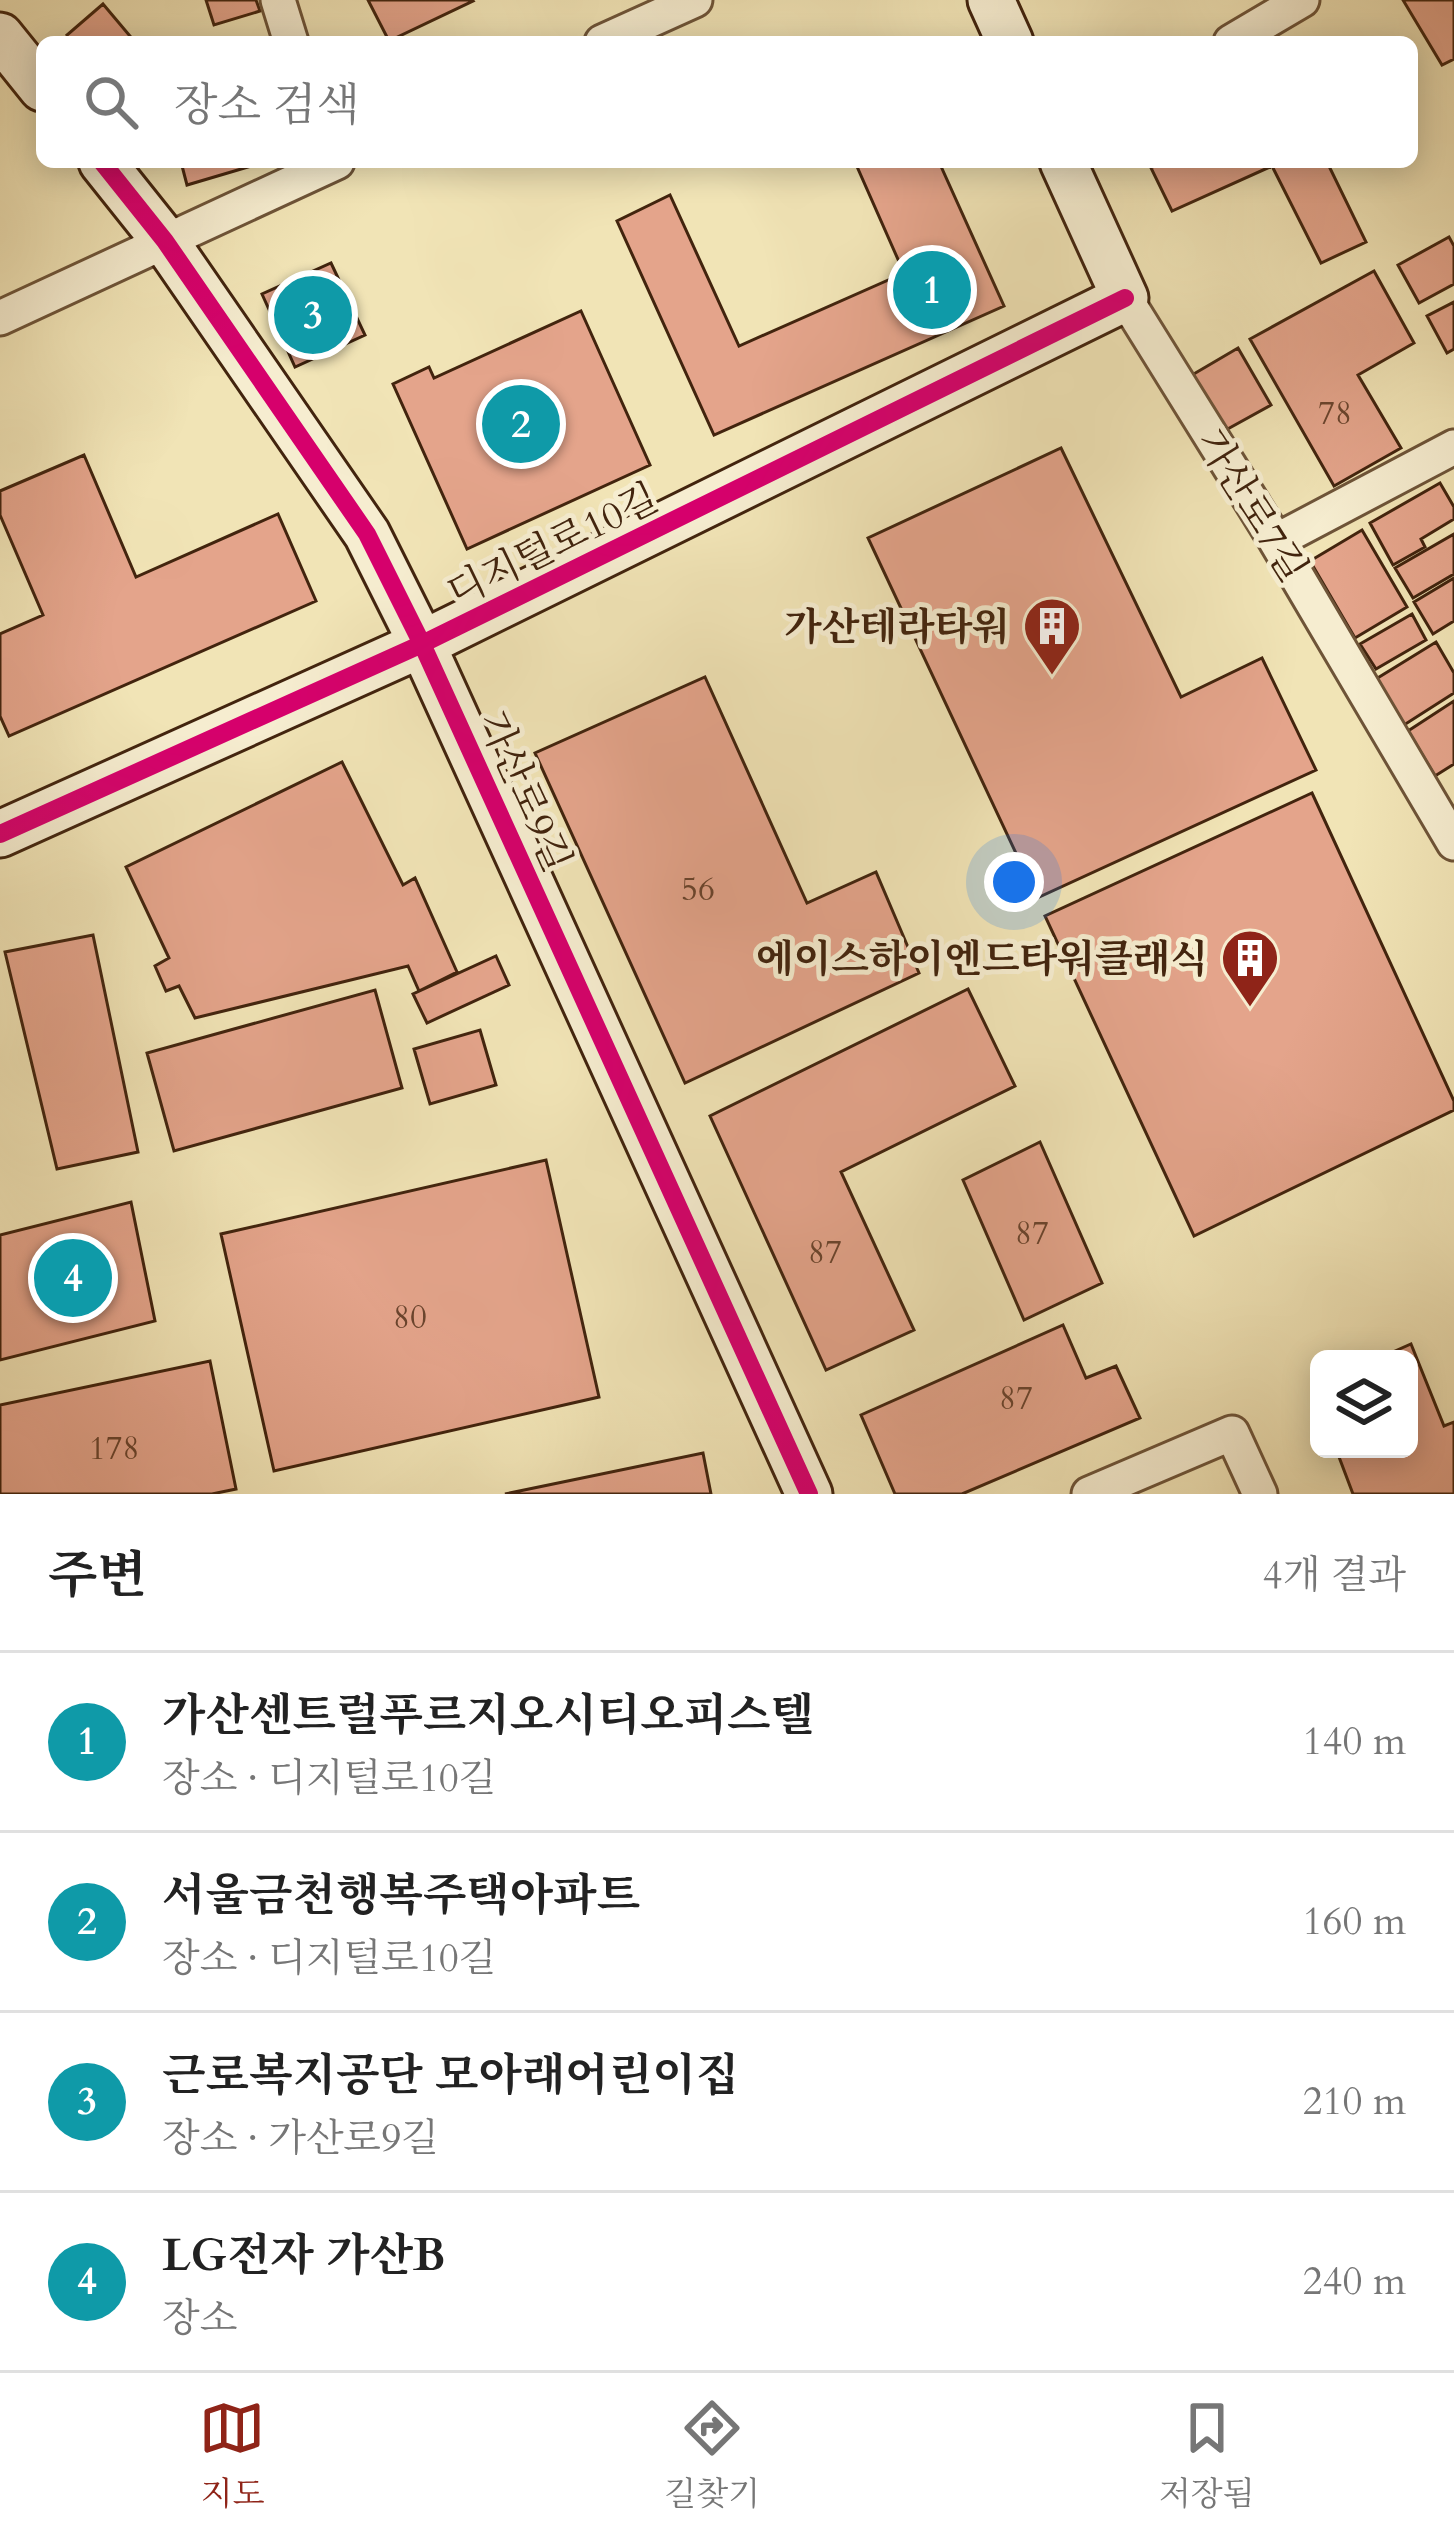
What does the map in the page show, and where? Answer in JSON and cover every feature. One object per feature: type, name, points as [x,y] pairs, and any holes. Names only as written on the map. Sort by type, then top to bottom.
[{"type":"street","points":[[278,0],[290,36]]},
{"type":"street","points":[[615,36],[695,0]]},
{"type":"street","points":[[991,0],[1007,36]]},
{"type":"street","points":[[1242,36],[1302,0]]},
{"type":"street","points":[[0,36],[36,81]]},
{"type":"street","name":"가산로9길","points":[[107,168],[165,241],[367,534],[422,644],[809,1494]]},
{"type":"street","points":[[0,318],[321,168]]},
{"type":"street","name":"가산로7길","points":[[1066,168],[1126,298],[1454,843]]},
{"type":"street","name":"디지털로10길","points":[[0,834],[422,644],[1126,298]]},
{"type":"street","points":[[1276,541],[1445,452],[1454,485]]},
{"type":"street","points":[[1089,1494],[1232,1433],[1260,1494]]},
{"type":"building","points":[[206,0],[256,0],[260,11],[214,25]]},
{"type":"building","points":[[368,0],[473,1],[400,36],[386,36]]},
{"type":"building","points":[[1403,0],[1454,0],[1454,59],[1442,65]]},
{"type":"building","points":[[103,4],[130,36],[68,36]]},
{"type":"building","points":[[183,168],[245,168],[187,185]]},
{"type":"building","points":[[858,168],[942,168],[1004,306],[714,435],[617,221],[670,195],[739,346],[904,273]]},
{"type":"building","points":[[1151,168],[1268,168],[1172,211]]},
{"type":"building","points":[[1273,168],[1330,168],[1366,242],[1321,263]]},
{"type":"building","points":[[1449,237],[1454,246],[1454,284],[1419,303],[1398,265]]},
{"type":"building","points":[[331,263],[365,335],[295,367],[262,294]]},
{"type":"building","points":[[1374,271],[1414,343],[1358,375],[1401,448],[1334,486],[1250,339]]},
{"type":"building","points":[[1454,302],[1454,349],[1447,353],[1427,316]]},
{"type":"building","points":[[581,311],[650,465],[467,549],[393,384],[429,367],[434,378]]},
{"type":"building","points":[[1238,348],[1271,405],[1224,431],[1192,375]]},
{"type":"building","name":"가산테라타워","points":[[1061,448],[1181,697],[1262,658],[1316,770],[1037,898],[868,538]]},
{"type":"building","points":[[84,455],[136,577],[278,514],[316,601],[9,736],[0,716],[0,634],[43,615],[0,515],[0,491]]},
{"type":"building","points":[[1440,483],[1454,507],[1454,519],[1421,539],[1425,547],[1393,565],[1370,523]]},
{"type":"building","points":[[1362,530],[1407,607],[1355,638],[1310,561]]},
{"type":"building","points":[[1454,534],[1454,574],[1413,598],[1395,568]]},
{"type":"building","points":[[1454,578],[1454,621],[1433,634],[1414,602]]},
{"type":"building","points":[[1412,614],[1426,640],[1376,669],[1360,644]]},
{"type":"building","points":[[1436,642],[1454,673],[1454,693],[1404,725],[1376,679]]},
{"type":"building","points":[[705,677],[807,903],[876,872],[919,973],[685,1083],[535,753]]},
{"type":"building","points":[[1454,701],[1454,764],[1435,776],[1408,731]]},
{"type":"building","points":[[342,762],[403,885],[415,878],[457,972],[419,991],[408,966],[195,1018],[179,986],[166,991],[155,966],[169,958],[126,867]]},
{"type":"building","name":"에이스하이엔드타워클래식","points":[[1312,793],[1454,1101],[1454,1110],[1194,1236],[1045,916]]},
{"type":"building","points":[[93,935],[138,1152],[57,1169],[5,952]]},
{"type":"building","points":[[496,956],[509,985],[427,1023],[413,994]]},
{"type":"building","points":[[968,989],[1015,1086],[841,1172],[914,1330],[826,1370],[710,1116]]},
{"type":"building","points":[[375,990],[402,1088],[174,1151],[147,1053]]},
{"type":"building","points":[[480,1030],[496,1085],[430,1104],[414,1049]]},
{"type":"building","points":[[1040,1142],[1102,1283],[1024,1320],[963,1180]]},
{"type":"building","points":[[546,1160],[599,1397],[274,1471],[221,1234]]},
{"type":"building","points":[[131,1202],[155,1321],[0,1360],[0,1235]]},
{"type":"building","points":[[1063,1325],[1086,1378],[1116,1366],[1140,1418],[962,1494],[895,1494],[861,1415]]},
{"type":"building","points":[[210,1361],[236,1489],[212,1494],[0,1494],[0,1405]]},
{"type":"building","points":[[1418,1361],[1444,1426],[1454,1422],[1454,1494],[1353,1494],[1339,1458],[1418,1458]]},
{"type":"building","points":[[703,1453],[711,1494],[505,1494]]},
{"type":"cycle path","points":[[107,168],[165,241],[367,534],[422,644],[809,1494]]},
{"type":"cycle path","points":[[0,834],[422,644],[1125,298]]},
{"type":"place","name":"가산센트럴푸르지오시티오피스텔","points":[[932,290]]},
{"type":"place","name":"근로복지공단 모아래어린이집","points":[[313,315]]},
{"type":"place","name":"서울금천행복주택아파트","points":[[521,424]]},
{"type":"place","name":"가산테라타워","points":[[1052,677]]},
{"type":"place","name":"에이스하이엔드타워클래식","points":[[1250,1009]]},
{"type":"place","name":"LG전자 가산B","points":[[73,1278]]}]
